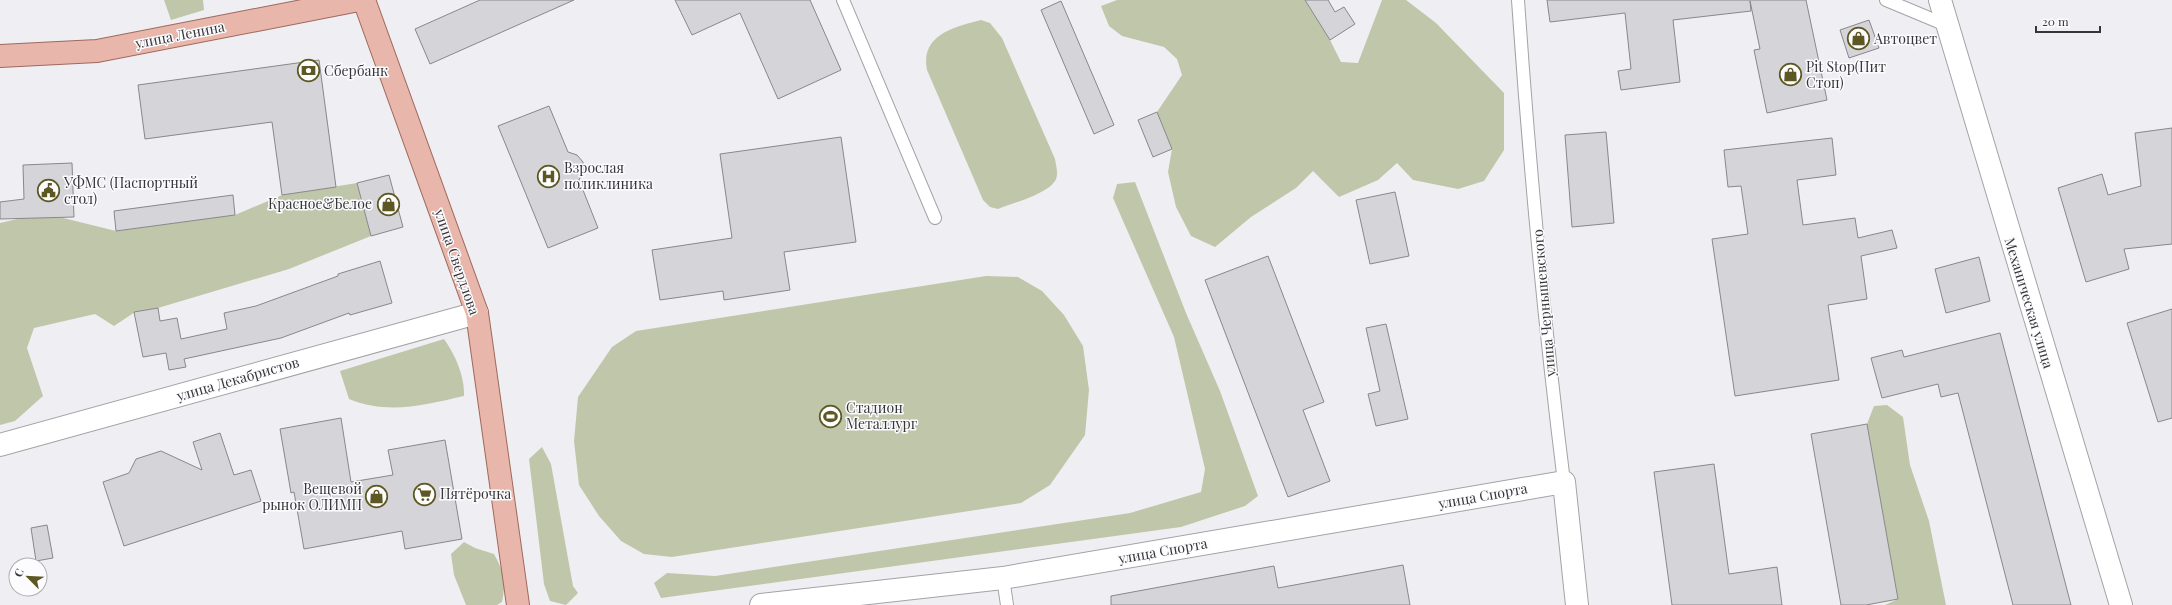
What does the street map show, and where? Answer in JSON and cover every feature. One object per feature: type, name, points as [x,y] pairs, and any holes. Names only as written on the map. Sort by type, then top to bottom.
[{"type":"main road","name":"улица Ленина","points":[[0,56],[97,51],[359,0]]},
{"type":"main road","name":"улица Свердлова","points":[[364,0],[476,313],[518,605]]},
{"type":"street","name":"Механическая улица","points":[[1940,0],[1946,25],[2121,605]]},
{"type":"street","name":"улица Декабристов","points":[[0,445],[476,313]]},
{"type":"street","name":"улица Спорта","points":[[761,605],[1003,578],[1564,482]]},
{"type":"street","name":"улица Чернышевского","points":[[1564,482],[1577,605]]},
{"type":"lane","points":[[843,0],[935,218]]},
{"type":"lane","name":"улица Чернышевского","points":[[1518,0],[1549,363],[1564,482]]},
{"type":"lane","points":[[1886,0],[1946,25]]},
{"type":"lane","points":[[1003,578],[1007,605]]},
{"type":"green space","points":[[164,0],[203,0],[204,10],[171,20]]},
{"type":"green space","points":[[1117,0],[1305,0],[1330,40],[1341,62],[1358,63],[1382,0],[1406,0],[1436,23],[1504,93],[1504,150],[1484,181],[1458,189],[1413,180],[1397,163],[1378,180],[1339,197],[1313,171],[1296,188],[1251,217],[1215,247],[1191,236],[1176,207],[1168,172],[1172,149],[1157,112],[1182,75],[1177,59],[1164,47],[1122,36],[1109,26],[1101,6]]},
{"type":"green space","points":[[981,20],[990,23],[1002,38],[1055,159],[1057,170],[1055,181],[1045,190],[1029,198],[998,209],[990,207],[983,200],[927,70],[926,58],[929,48],[941,34],[960,26]]},
{"type":"green space","points":[[1135,182],[1186,313],[1220,391],[1258,496],[1245,506],[1181,527],[661,598],[654,583],[667,573],[715,576],[1130,513],[1201,492],[1205,469],[1174,337],[1113,198],[1117,184]]},
{"type":"green space","points":[[357,183],[371,236],[289,269],[158,308],[135,312],[114,326],[95,314],[34,328],[27,348],[43,396],[15,421],[0,425],[0,223],[43,213],[116,231],[235,215],[282,195]]},
{"type":"green space","name":"Стадион Металлург","points":[[986,276],[1018,277],[1042,291],[1064,315],[1083,346],[1089,390],[1085,435],[1050,485],[1021,503],[672,557],[644,554],[621,541],[599,516],[579,485],[574,441],[578,397],[612,347],[636,331]]},
{"type":"green space","points":[[444,339],[452,352],[461,374],[464,396],[435,403],[406,407],[378,407],[349,399],[340,371]]},
{"type":"green space","points":[[1887,405],[1903,417],[1910,465],[1929,521],[1946,605],[1885,605],[1898,599],[1867,424],[1874,406]]},
{"type":"green space","points":[[542,447],[551,464],[573,586],[578,593],[566,605],[550,601],[544,584],[529,459]]},
{"type":"green space","points":[[464,542],[475,548],[494,554],[502,572],[504,583],[502,602],[497,605],[466,605],[454,575],[451,554]]},
{"type":"building","points":[[480,0],[574,0],[430,64],[415,29]]},
{"type":"building","points":[[675,0],[810,0],[841,70],[778,99],[740,13],[692,35]]},
{"type":"building","points":[[1305,0],[1328,0],[1335,12],[1344,7],[1355,24],[1330,40]]},
{"type":"building","points":[[1547,0],[1806,0],[1827,100],[1767,113],[1754,50],[1760,49],[1750,1],[1751,11],[1673,20],[1680,82],[1621,90],[1618,71],[1631,69],[1625,13],[1550,22]]},
{"type":"building","points":[[1061,1],[1114,125],[1094,134],[1041,10]]},
{"type":"building","name":"Автоцвет","points":[[1869,20],[1879,48],[1849,58],[1840,30]]},
{"type":"building","points":[[319,60],[336,187],[282,195],[272,122],[145,139],[138,85]]},
{"type":"building","name":"Взрослая поликлиника","points":[[549,106],[568,152],[577,155],[583,162],[583,170],[579,180],[598,228],[548,248],[498,126]]},
{"type":"building","points":[[1157,112],[1172,149],[1153,157],[1138,120]]},
{"type":"building","points":[[2172,128],[2172,244],[2124,249],[2129,269],[2086,282],[2058,188],[2102,174],[2108,195],[2141,186],[2135,133]]},
{"type":"building","points":[[1606,132],[1614,223],[1572,227],[1565,135]]},
{"type":"building","points":[[841,137],[856,242],[784,252],[790,290],[724,300],[723,291],[660,300],[652,250],[732,238],[720,154]]},
{"type":"building","points":[[1832,138],[1836,175],[1797,180],[1803,225],[1855,218],[1858,238],[1892,230],[1897,248],[1861,256],[1867,299],[1828,305],[1839,380],[1735,396],[1712,239],[1748,234],[1741,186],[1728,187],[1724,150]]},
{"type":"building","name":"УФМС (Паспортный стол)","points":[[72,163],[74,217],[0,219],[0,202],[24,199],[23,165]]},
{"type":"building","points":[[389,175],[403,227],[371,236],[357,183]]},
{"type":"building","points":[[1395,192],[1409,256],[1370,264],[1356,200]]},
{"type":"building","points":[[233,195],[235,215],[116,231],[114,211]]},
{"type":"building","points":[[1268,256],[1324,402],[1303,410],[1330,481],[1288,497],[1205,280]]},
{"type":"building","points":[[1979,257],[1990,301],[1946,313],[1935,269]]},
{"type":"building","points":[[380,261],[392,303],[350,315],[349,313],[281,338],[184,359],[186,367],[169,370],[166,353],[143,357],[134,312],[158,308],[160,321],[177,318],[181,339],[227,329],[224,313],[256,306],[338,276],[338,274]]},
{"type":"building","points":[[2172,309],[2172,418],[2158,422],[2127,323]]},
{"type":"building","points":[[1386,324],[1408,419],[1376,426],[1368,394],[1380,391],[1366,328]]},
{"type":"building","points":[[2000,333],[2071,605],[2013,605],[1958,393],[1941,397],[1938,384],[1882,398],[1871,358],[1902,350],[1904,357]]},
{"type":"building","points":[[341,418],[351,482],[393,475],[388,450],[445,440],[462,539],[405,549],[402,531],[304,549],[294,492],[291,493],[280,429]]},
{"type":"building","points":[[1867,424],[1898,599],[1866,605],[1841,605],[1811,434]]},
{"type":"building","points":[[220,433],[234,475],[251,470],[261,501],[124,546],[103,482],[129,473],[136,459],[161,451],[202,470],[193,442]]},
{"type":"building","points":[[1714,464],[1729,574],[1777,567],[1782,605],[1672,605],[1654,472]]},
{"type":"building","points":[[47,525],[53,558],[35,557],[31,528]]},
{"type":"building","points":[[1403,565],[1410,605],[1111,605],[1111,596],[1274,566],[1278,588]]},
{"type":"place","name":"Автоцвет","points":[[1859,39]]},
{"type":"place","name":"Сбербанк","points":[[309,71]]},
{"type":"place","name":"Pit Stop(Пит Стоп)","points":[[1790,75]]},
{"type":"place","name":"Взрослая поликлиника","points":[[549,176]]},
{"type":"place","name":"УФМС (Паспортный стол)","points":[[48,191]]},
{"type":"place","name":"Красное&Белое","points":[[388,204]]},
{"type":"place","name":"Стадион Металлург","points":[[831,416]]},
{"type":"place","name":"Пятёрочка","points":[[425,494]]},
{"type":"place","name":"Вещевой рынок ОЛИМП","points":[[377,497]]}]
